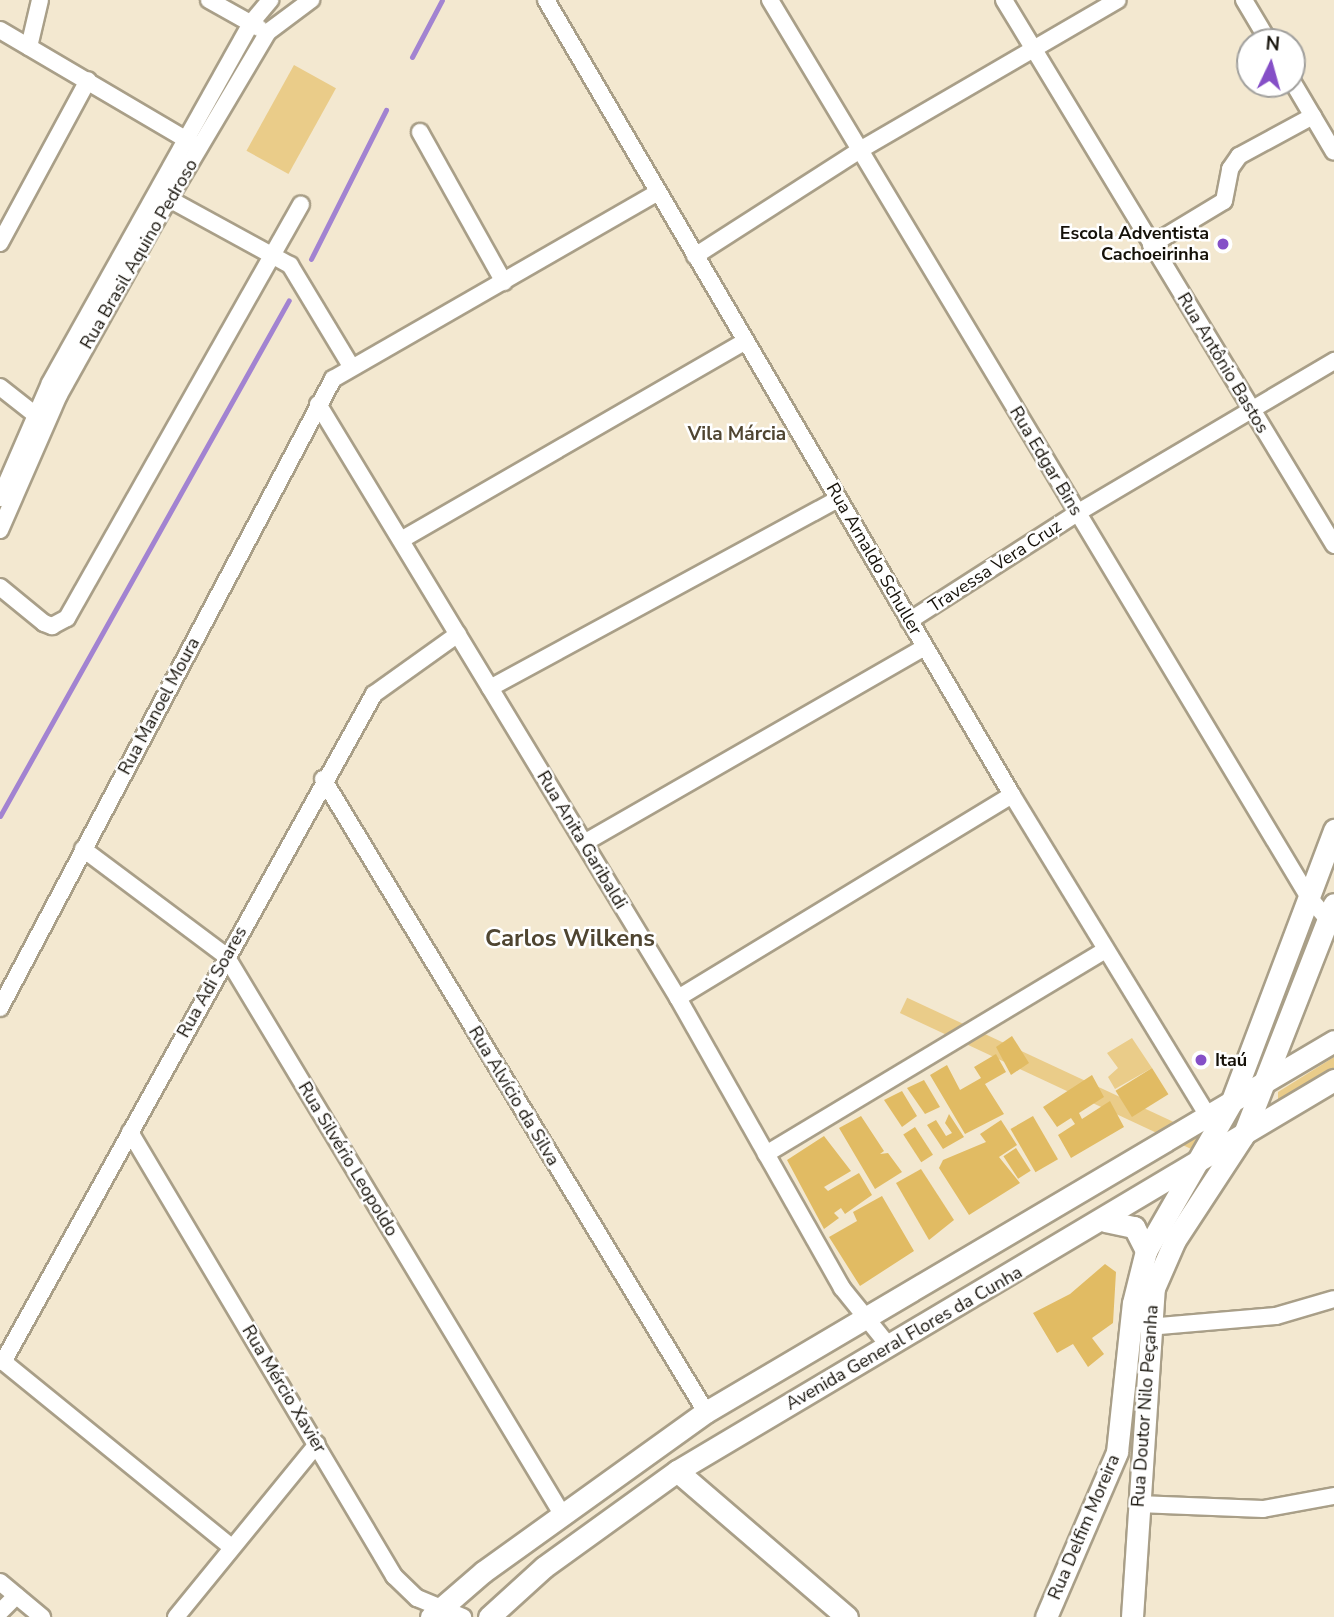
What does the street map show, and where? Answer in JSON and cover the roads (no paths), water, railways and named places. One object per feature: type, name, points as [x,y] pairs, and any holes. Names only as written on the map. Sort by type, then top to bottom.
[{"type":"main road","name":"Rua Delfim Moreira","points":[[1046,1617],[1117,1452],[1133,1303],[1146,1251],[1201,1160],[1231,1103],[1334,830]]},
{"type":"main road","name":"Rua Doutor Nilo Peçanha","points":[[1132,1617],[1148,1327],[1165,1260],[1243,1136],[1267,1084],[1331,911]]},
{"type":"main road","points":[[1231,1103],[1267,1084],[1334,1041]]},
{"type":"main road","name":"Avenida General Flores da Cunha","points":[[489,1617],[544,1567],[677,1471],[1105,1221],[1334,1080]]},
{"type":"main road","name":"Avenida General Flores da Cunha","points":[[436,1613],[562,1514],[706,1412],[1231,1103]]},
{"type":"main road","points":[[1105,1221],[1134,1227],[1146,1251]]},
{"type":"main road","points":[[677,1471],[847,1617]]},
{"type":"street","points":[[29,47],[40,0]]},
{"type":"street","points":[[209,0],[268,32]]},
{"type":"street","name":"Rua Brasil Aquino Pedroso","points":[[194,144],[251,23],[270,0]]},
{"type":"street","name":"Rua Brasil Aquino Pedroso","points":[[0,498],[40,419],[194,144],[268,32],[311,0]]},
{"type":"street","name":"Rua Arnaldo Schuller","points":[[546,0],[1012,795],[1208,1116]]},
{"type":"street","name":"Rua Edgar Bins","points":[[770,0],[1308,896],[1331,911]]},
{"type":"street","name":"Rua Antônio Bastos","points":[[1004,0],[1334,545]]},
{"type":"street","points":[[695,256],[860,150],[1118,0]]},
{"type":"street","points":[[1244,0],[1261,28]]},
{"type":"street","points":[[0,30],[194,144]]},
{"type":"street","points":[[0,243],[88,80]]},
{"type":"street","points":[[1302,98],[1334,152]]},
{"type":"street","points":[[1151,245],[1224,201],[1230,169],[1239,156],[1313,116]]},
{"type":"street","points":[[420,132],[504,282]]},
{"type":"street","name":"Rua Manoel Moura","points":[[0,1008],[318,404],[334,379],[351,366],[504,282],[657,193]]},
{"type":"street","points":[[164,196],[275,254],[300,275],[351,366]]},
{"type":"street","points":[[0,587],[44,623],[61,623],[301,205]]},
{"type":"street","points":[[401,540],[746,341]]},
{"type":"street","name":"Travessa Vera Cruz","points":[[909,621],[1077,513],[1334,361]]},
{"type":"street","points":[[0,387],[40,419]]},
{"type":"street","name":"Rua Anita Garibaldi","points":[[318,404],[678,998],[766,1154],[865,1320],[889,1346]]},
{"type":"street","name":"Rua Brasil Aquino Pedroso","points":[[0,530],[40,419]]},
{"type":"street","points":[[490,688],[838,499]]},
{"type":"street","name":"Rua Adi Soares","points":[[2,1360],[323,779],[383,684],[458,634]]},
{"type":"street","points":[[584,843],[925,647]]},
{"type":"street","name":"Rua Alvício da Silva","points":[[323,779],[706,1412]]},
{"type":"street","points":[[678,998],[1012,795]]},
{"type":"street","name":"Rua Silvério Leopoldo","points":[[83,849],[226,956],[562,1514]]},
{"type":"street","points":[[766,1154],[1105,950]]},
{"type":"street","name":"Rua Mércio Xavier","points":[[130,1132],[394,1576],[436,1613],[463,1617]]},
{"type":"street","points":[[1148,1327],[1276,1316],[1334,1299]]},
{"type":"street","points":[[2,1360],[231,1547]]},
{"type":"street","points":[[176,1617],[317,1444]]},
{"type":"street","points":[[1139,1504],[1263,1509],[1334,1496]]},
{"type":"street","points":[[0,1582],[42,1617]]},
{"type":"street","points":[[0,1612],[16,1596]]},
{"type":"waterway","points":[[412,57],[442,0]]},
{"type":"waterway","points":[[311,259],[386,110]]},
{"type":"waterway","points":[[0,816],[289,300]]},
{"type":"place","name":"Escola Adventista Cachoeirinha","points":[[1223,244]]},
{"type":"place","name":"Itaú","points":[[1201,1060]]},
{"type":"district","name":"Vila Márcia","points":[[737,435]]},
{"type":"district","name":"Carlos Wilkens","points":[[570,939]]}]
